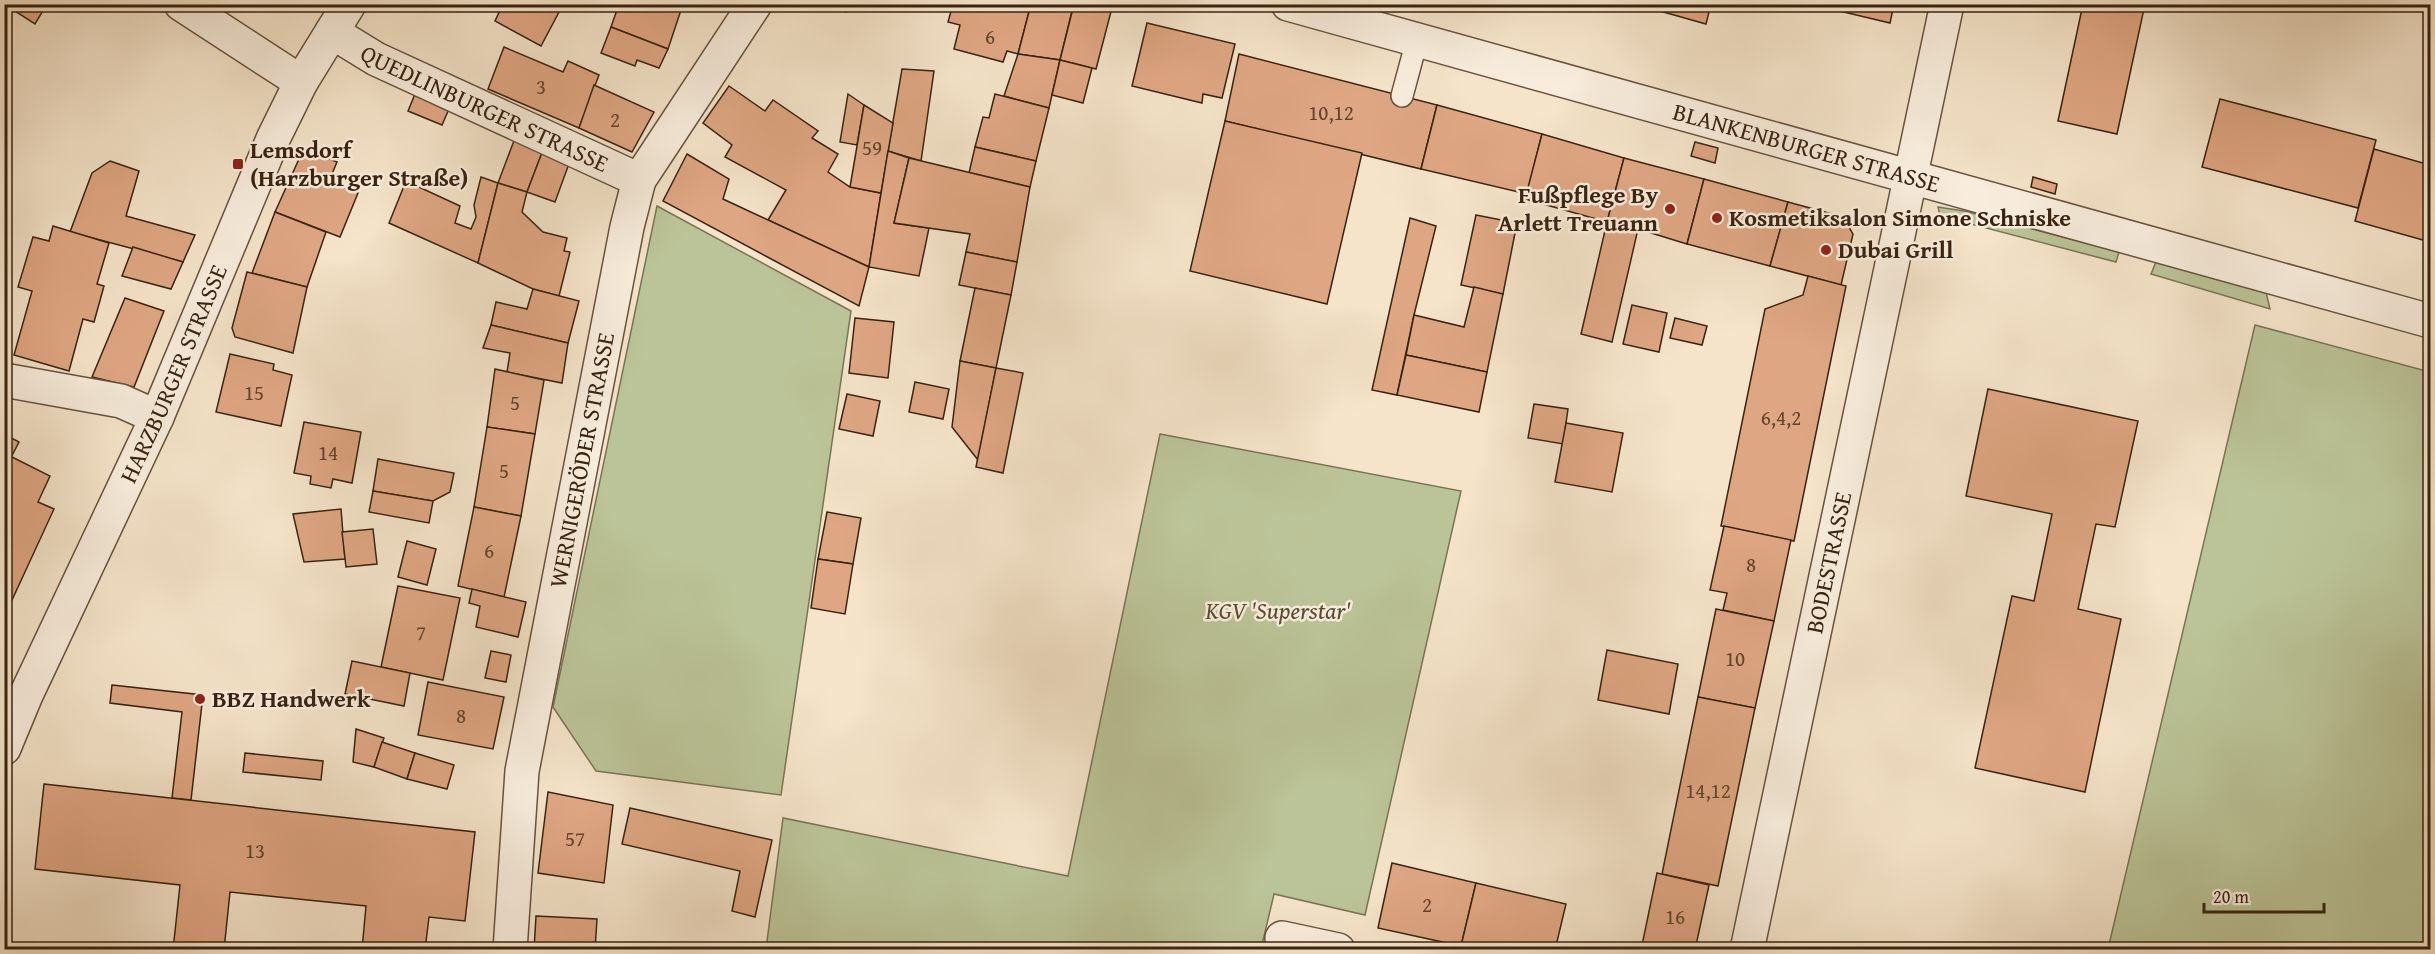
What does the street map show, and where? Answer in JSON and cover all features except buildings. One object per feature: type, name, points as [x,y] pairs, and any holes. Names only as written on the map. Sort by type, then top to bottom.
[{"type":"street","points":[[181,4],[301,82]]},
{"type":"street","name":"HARZBURGER STRASSE","points":[[4,748],[26,695],[157,417],[258,170],[301,82],[349,4]]},
{"type":"street","name":"WERNIGERÖDER STRASSE","points":[[510,950],[522,771],[627,227],[639,180],[754,4]]},
{"type":"street","name":"BLANKENBURGER STRASSE","points":[[1288,4],[2430,321]]},
{"type":"street","name":"BODESTRASSE","points":[[1747,950],[1947,4]]},
{"type":"street","name":"QUEDLINBURGER STRASSE","points":[[332,33],[383,62],[639,180]]},
{"type":"street","points":[[4,380],[121,401],[157,417]]},
{"type":"street","points":[[1282,938],[1338,950]]},
{"type":"lane","points":[[1401,96],[1417,40]]},
{"type":"green space","points":[[657,206],[851,311],[781,795],[596,771],[553,707]]},
{"type":"green space","points":[[1938,207],[1964,211],[2119,252],[2116,262],[1940,216]]},
{"type":"green space","points":[[2156,262],[2266,292],[2270,309],[2151,274]]},
{"type":"green space","points":[[2255,325],[2430,372],[2430,949],[2108,949]]},
{"type":"green space","name":"KGV 'Superstar'","points":[[1160,434],[1461,491],[1365,915],[1274,894],[1261,949],[766,949],[783,818],[1068,876]]},
{"type":"place","name":"Lemsdorf (Harzburger Straße)","points":[[238,164]]},
{"type":"place","name":"Fußpflege By Arlett Treuann","points":[[1670,209]]},
{"type":"place","name":"Kosmetiksalon Simone Schniske","points":[[1717,218]]},
{"type":"place","name":"Dubai Grill","points":[[1826,250]]},
{"type":"place","name":"BBZ Handwerk","points":[[200,699]]}]
